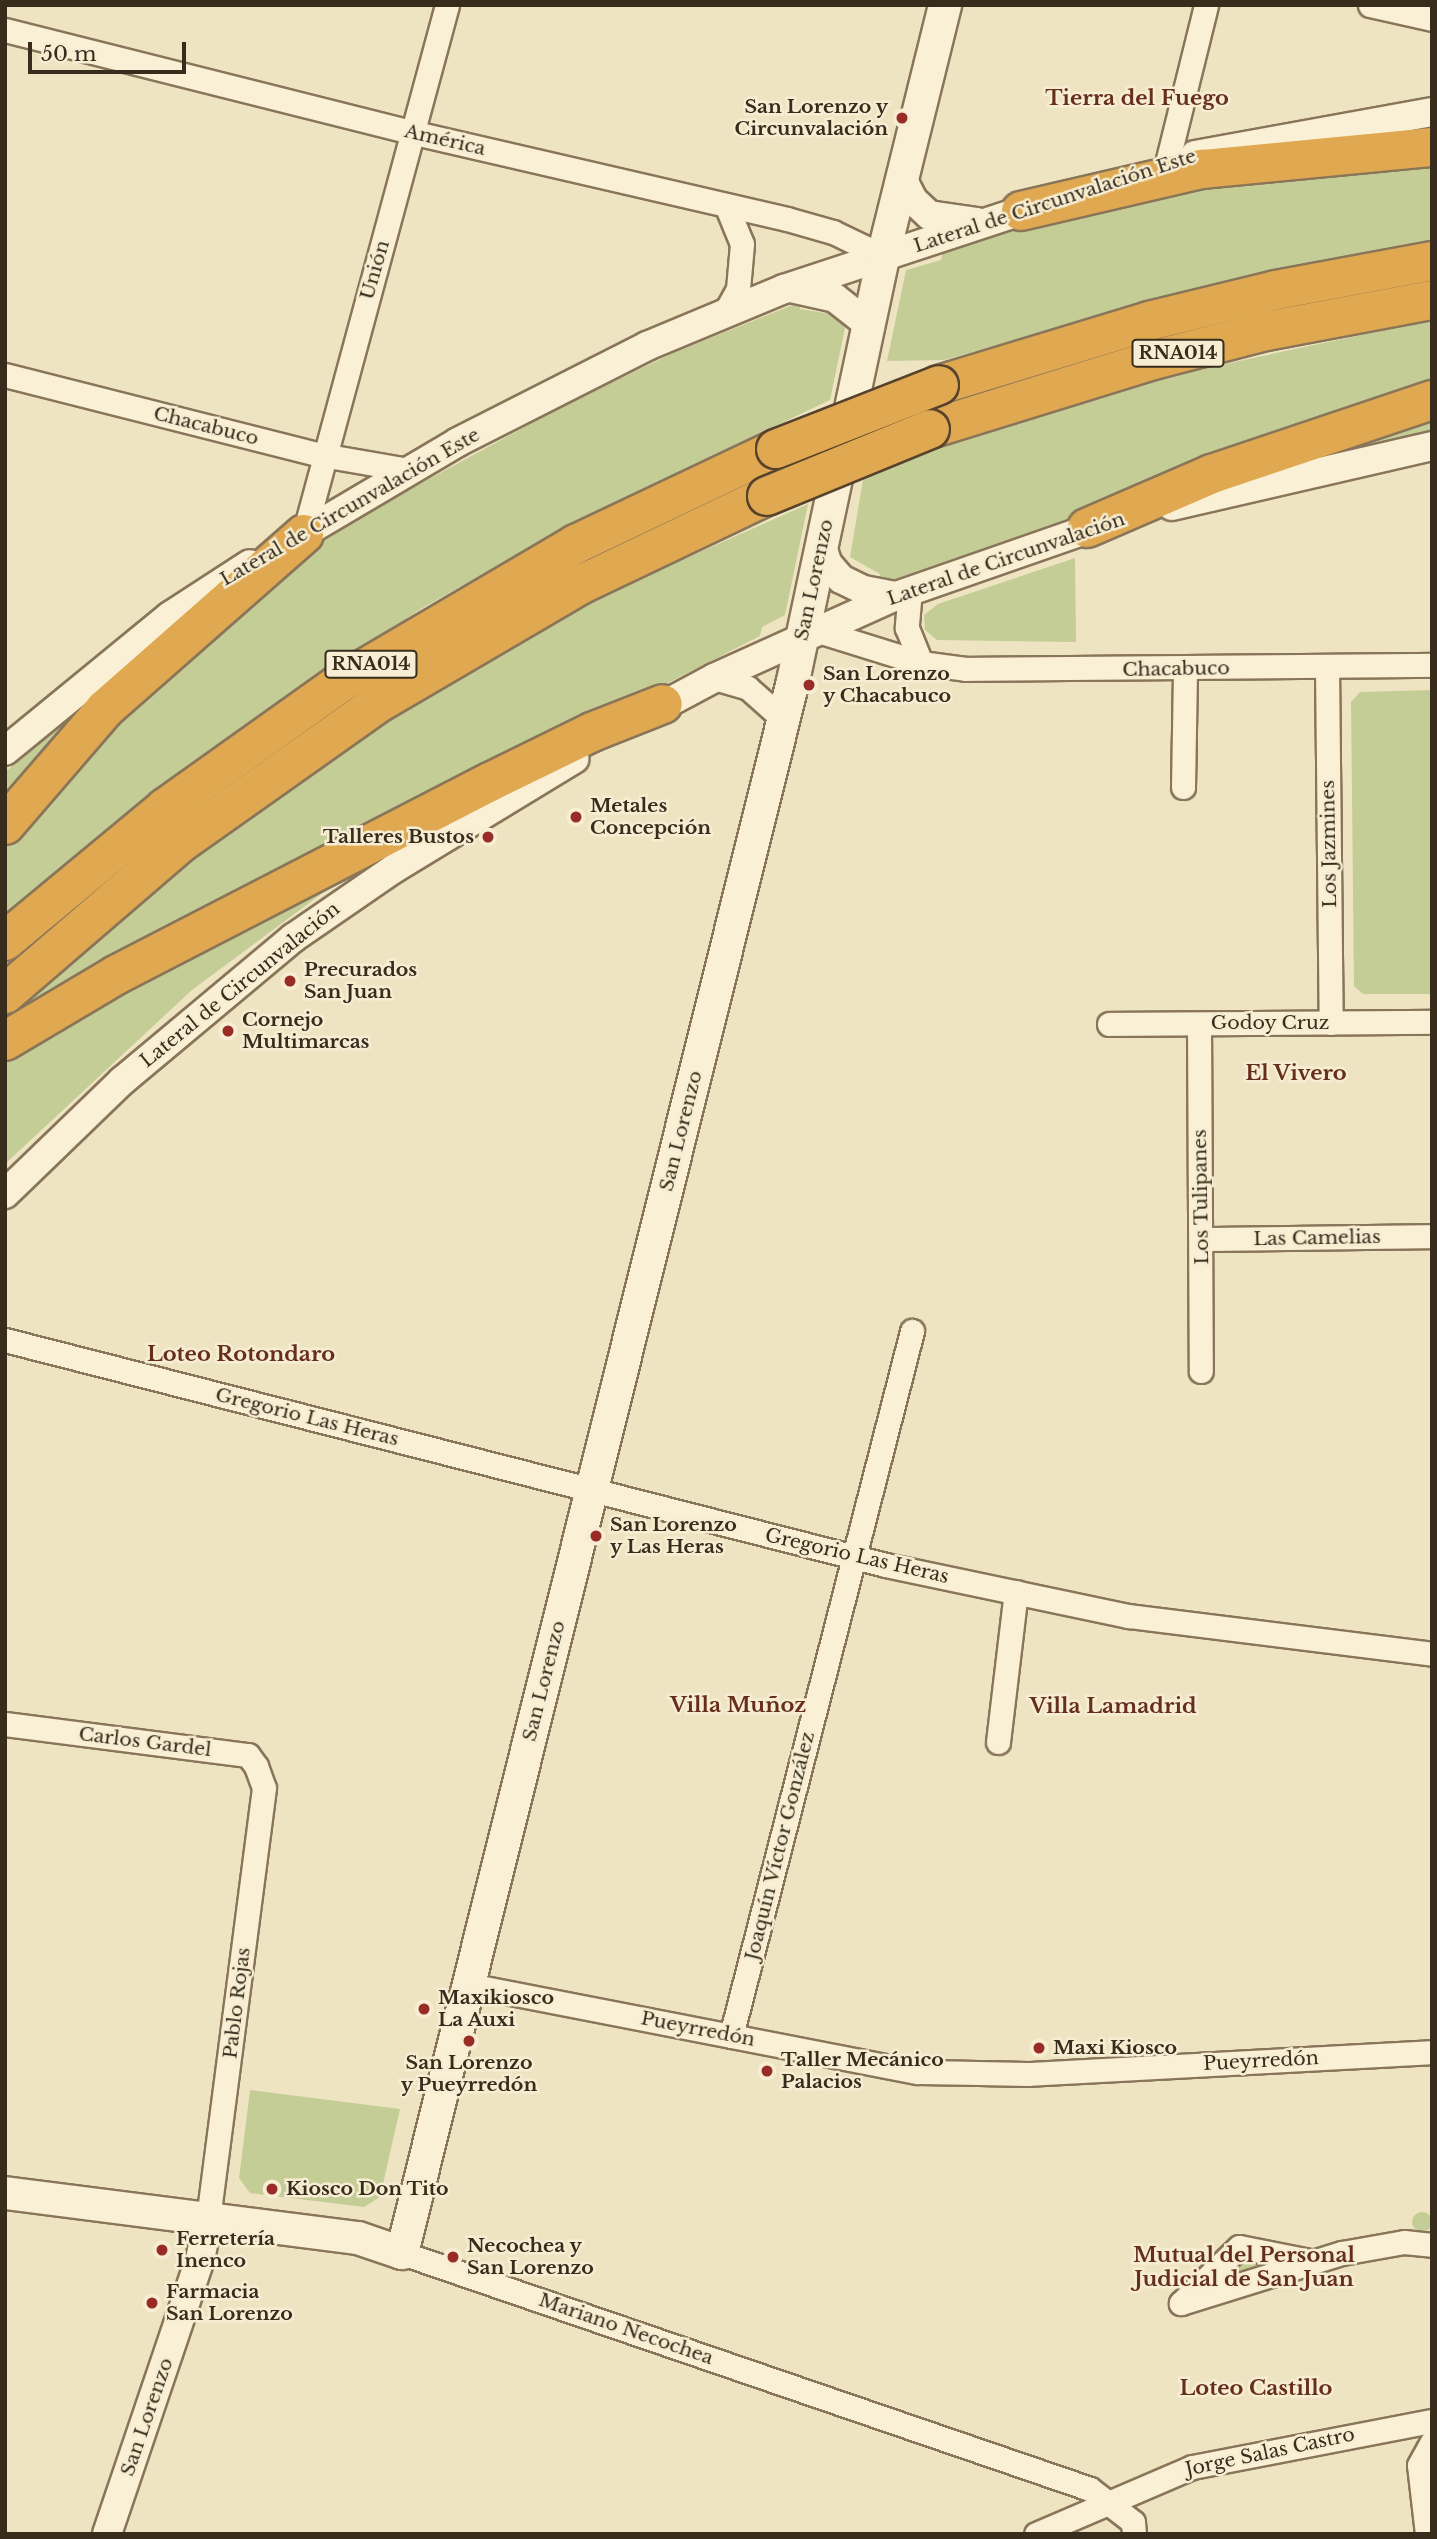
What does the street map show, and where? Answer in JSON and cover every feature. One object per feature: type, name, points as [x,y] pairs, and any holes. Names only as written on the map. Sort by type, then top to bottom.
[{"type":"highway","points":[[1021,211],[1202,169],[1432,147]]},
{"type":"highway","name":"RNA014","points":[[5,941],[213,771],[392,650],[576,544],[776,449],[939,385],[1149,321],[1287,288],[1432,261]]},
{"type":"highway","name":"RNA014","points":[[5,994],[182,842],[380,702],[580,585],[767,496],[930,429],[1153,359],[1266,331],[1432,300]]},
{"type":"highway","points":[[1087,528],[1212,474],[1432,400]]},
{"type":"highway","points":[[5,825],[105,709],[304,534]]},
{"type":"highway","points":[[5,1041],[116,975],[490,782],[592,732],[663,704]]},
{"type":"main road","name":"San Lorenzo","points":[[402,2253],[783,719],[809,633],[821,544],[868,324],[945,5]]},
{"type":"main road","name":"Mariano Necochea","points":[[5,2193],[358,2238],[402,2253]]},
{"type":"street","name":"Unión","points":[[304,534],[322,455],[415,133],[447,5]]},
{"type":"street","points":[[1167,163],[1206,5]]},
{"type":"street","points":[[1370,5],[1432,19]]},
{"type":"street","name":"América","points":[[5,30],[415,133],[833,232],[883,256]]},
{"type":"street","name":"Lateral de Circunvalación Este","points":[[5,751],[170,616],[243,568],[409,470],[563,386],[726,311],[883,256],[955,235],[980,222],[1167,163],[1278,138],[1432,112]]},
{"type":"street","points":[[902,178],[913,200],[929,215],[980,222]]},
{"type":"street","points":[[726,205],[743,244],[738,289],[726,311]]},
{"type":"street","points":[[784,289],[826,294],[868,324]]},
{"type":"street","name":"Chacabuco","points":[[5,375],[322,455],[409,470]]},
{"type":"street","name":"Lateral de Circunvalación","points":[[5,1194],[122,1081],[293,938],[395,868],[663,704],[809,633],[903,593],[1087,528],[1432,446]]},
{"type":"street","points":[[821,544],[828,564],[841,579],[864,590],[903,593],[907,628],[921,663]]},
{"type":"street","name":"Chacabuco","points":[[809,633],[921,663],[966,669],[1432,665]]},
{"type":"street","name":"Los Jazmines","points":[[1327,666],[1331,1023]]},
{"type":"street","points":[[1183,787],[1185,668]]},
{"type":"street","points":[[714,678],[748,688],[783,719]]},
{"type":"street","name":"Godoy Cruz","points":[[1109,1024],[1432,1022]]},
{"type":"street","name":"Los Tulipanes","points":[[1199,1024],[1201,1371]]},
{"type":"street","name":"Las Camelias","points":[[1202,1239],[1432,1236]]},
{"type":"street","name":"Joaquín Víctor González","points":[[732,2036],[912,1331]]},
{"type":"street","name":"Gregorio Las Heras","points":[[5,1340],[854,1556],[1016,1592],[1129,1616],[1432,1654]]},
{"type":"street","points":[[998,1742],[1016,1592]]},
{"type":"street","name":"Carlos Gardel","points":[[5,1724],[248,1755],[264,1788]]},
{"type":"street","name":"Pablo Rojas","points":[[208,2219],[264,1788]]},
{"type":"street","name":"Pueyrredón","points":[[468,1985],[918,2071],[983,2074],[1432,2052]]},
{"type":"street","name":"San Lorenzo","points":[[107,2534],[200,2260],[208,2219]]},
{"type":"street","points":[[1310,2261],[1238,2247],[1181,2304],[1276,2276],[1310,2261],[1404,2242],[1432,2245]]},
{"type":"street","name":"Mariano Necochea","points":[[402,2253],[1090,2489],[1133,2522],[1134,2534]]},
{"type":"street","name":"Jorge Salas Castro","points":[[1036,2534],[1192,2467],[1432,2421]]},
{"type":"street","points":[[1427,2534],[1419,2465],[1432,2442]]},
{"type":"green space","points":[[1432,156],[1432,240],[1229,280],[944,360],[887,361],[906,270],[941,260],[943,250],[1199,179]]},
{"type":"green space","points":[[800,302],[800,309],[831,314],[845,328],[830,400],[593,513],[424,607],[205,753],[5,915],[5,838],[63,766],[309,550],[394,498],[567,404],[673,353]]},
{"type":"green space","points":[[1432,320],[1432,393],[883,583],[879,584],[880,574],[850,557],[863,480],[926,452],[1177,374]]},
{"type":"green space","points":[[1432,413],[1432,430],[1258,476]]},
{"type":"green space","points":[[808,504],[785,615],[762,627],[760,636],[5,1020],[45,981],[217,840],[418,702],[608,593]]},
{"type":"green space","points":[[1075,558],[1076,642],[937,640],[925,630],[924,615],[938,604]]},
{"type":"green space","points":[[134,664],[5,807],[5,772]]},
{"type":"green space","points":[[1432,690],[1432,994],[1363,994],[1354,986],[1351,702],[1360,692]]},
{"type":"green space","points":[[340,880],[192,990],[5,1164],[5,1060],[50,1030]]},
{"type":"green space","points":[[250,2090],[400,2109],[380,2197],[364,2207],[250,2193],[239,2178]]},
{"type":"green space","points":[[1418,2212],[1426,2212],[1432,2222],[1426,2232],[1418,2232],[1412,2226],[1412,2218]]},
{"type":"green space","points":[[1241,2261],[1271,2263],[1220,2282],[1220,2274]]},
{"type":"place","name":"San Lorenzo y Circunvalación","points":[[902,118]]},
{"type":"place","name":"San Lorenzo y Chacabuco","points":[[809,685]]},
{"type":"place","name":"Metales Concepción","points":[[576,817]]},
{"type":"place","name":"Talleres Bustos","points":[[488,837]]},
{"type":"place","name":"Precurados San Juan","points":[[290,981]]},
{"type":"place","name":"Cornejo Multimarcas","points":[[228,1031]]},
{"type":"place","name":"San Lorenzo y Las Heras","points":[[596,1536]]},
{"type":"place","name":"Maxikiosco La Auxi","points":[[424,2009]]},
{"type":"place","name":"San Lorenzo y Pueyrredón","points":[[469,2041]]},
{"type":"place","name":"Maxi Kiosco","points":[[1039,2048]]},
{"type":"place","name":"Taller Mecánico Palacios","points":[[767,2071]]},
{"type":"place","name":"Kiosco Don Tito","points":[[272,2189]]},
{"type":"place","name":"Ferretería Inenco","points":[[162,2250]]},
{"type":"place","name":"Necochea y San Lorenzo","points":[[453,2257]]},
{"type":"place","name":"Farmacia San Lorenzo","points":[[152,2303]]},
{"type":"district","name":"Tierra del Fuego","points":[[1137,98]]},
{"type":"district","name":"El Vivero","points":[[1296,1073]]},
{"type":"district","name":"Loteo Rotondaro","points":[[241,1354]]},
{"type":"district","name":"Villa Muñoz","points":[[738,1705]]},
{"type":"district","name":"Villa Lamadrid","points":[[1113,1706]]},
{"type":"district","name":"Mutual del Personal Judicial de San Juan","points":[[1244,2267]]},
{"type":"district","name":"Loteo Castillo","points":[[1256,2388]]}]
